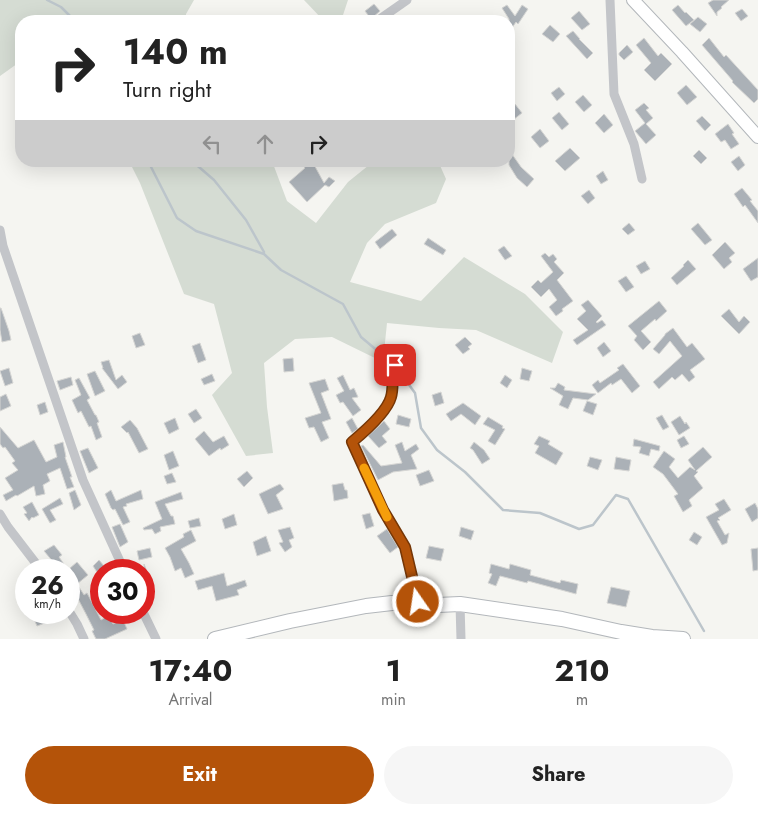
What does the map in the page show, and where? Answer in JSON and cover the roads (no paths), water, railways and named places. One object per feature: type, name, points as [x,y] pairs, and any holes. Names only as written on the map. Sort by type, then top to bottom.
[{"type":"main road","points":[[633,0],[758,137]]},
{"type":"main road","points":[[215,639],[290,621],[366,606],[418,602],[438,605],[460,604],[562,618],[652,638],[683,639]]},
{"type":"street","points":[[386,15],[407,0]]},
{"type":"street","points":[[610,0],[614,94],[634,144],[642,179]]},
{"type":"street","points":[[0,230],[83,480],[119,559]]},
{"type":"street","points":[[404,362],[395,365],[393,370],[391,397],[387,405],[371,426],[352,442],[383,510],[405,547],[418,602]]},
{"type":"street","points":[[0,514],[33,559]]},
{"type":"street","points":[[460,604],[461,639]]},
{"type":"street","points":[[77,624],[84,639]]},
{"type":"street","points":[[149,624],[156,639]]},
{"type":"waterway","points":[[47,0],[61,7],[69,15]]},
{"type":"waterway","points":[[151,167],[177,218],[196,231],[264,254],[281,270],[343,304],[361,337],[392,363]]},
{"type":"waterway","points":[[199,167],[214,180],[246,220],[264,252]]},
{"type":"waterway","points":[[396,367],[415,393],[421,428],[437,450],[465,472],[503,510],[540,513],[579,529],[593,525],[616,495],[628,499],[704,631]]}]
